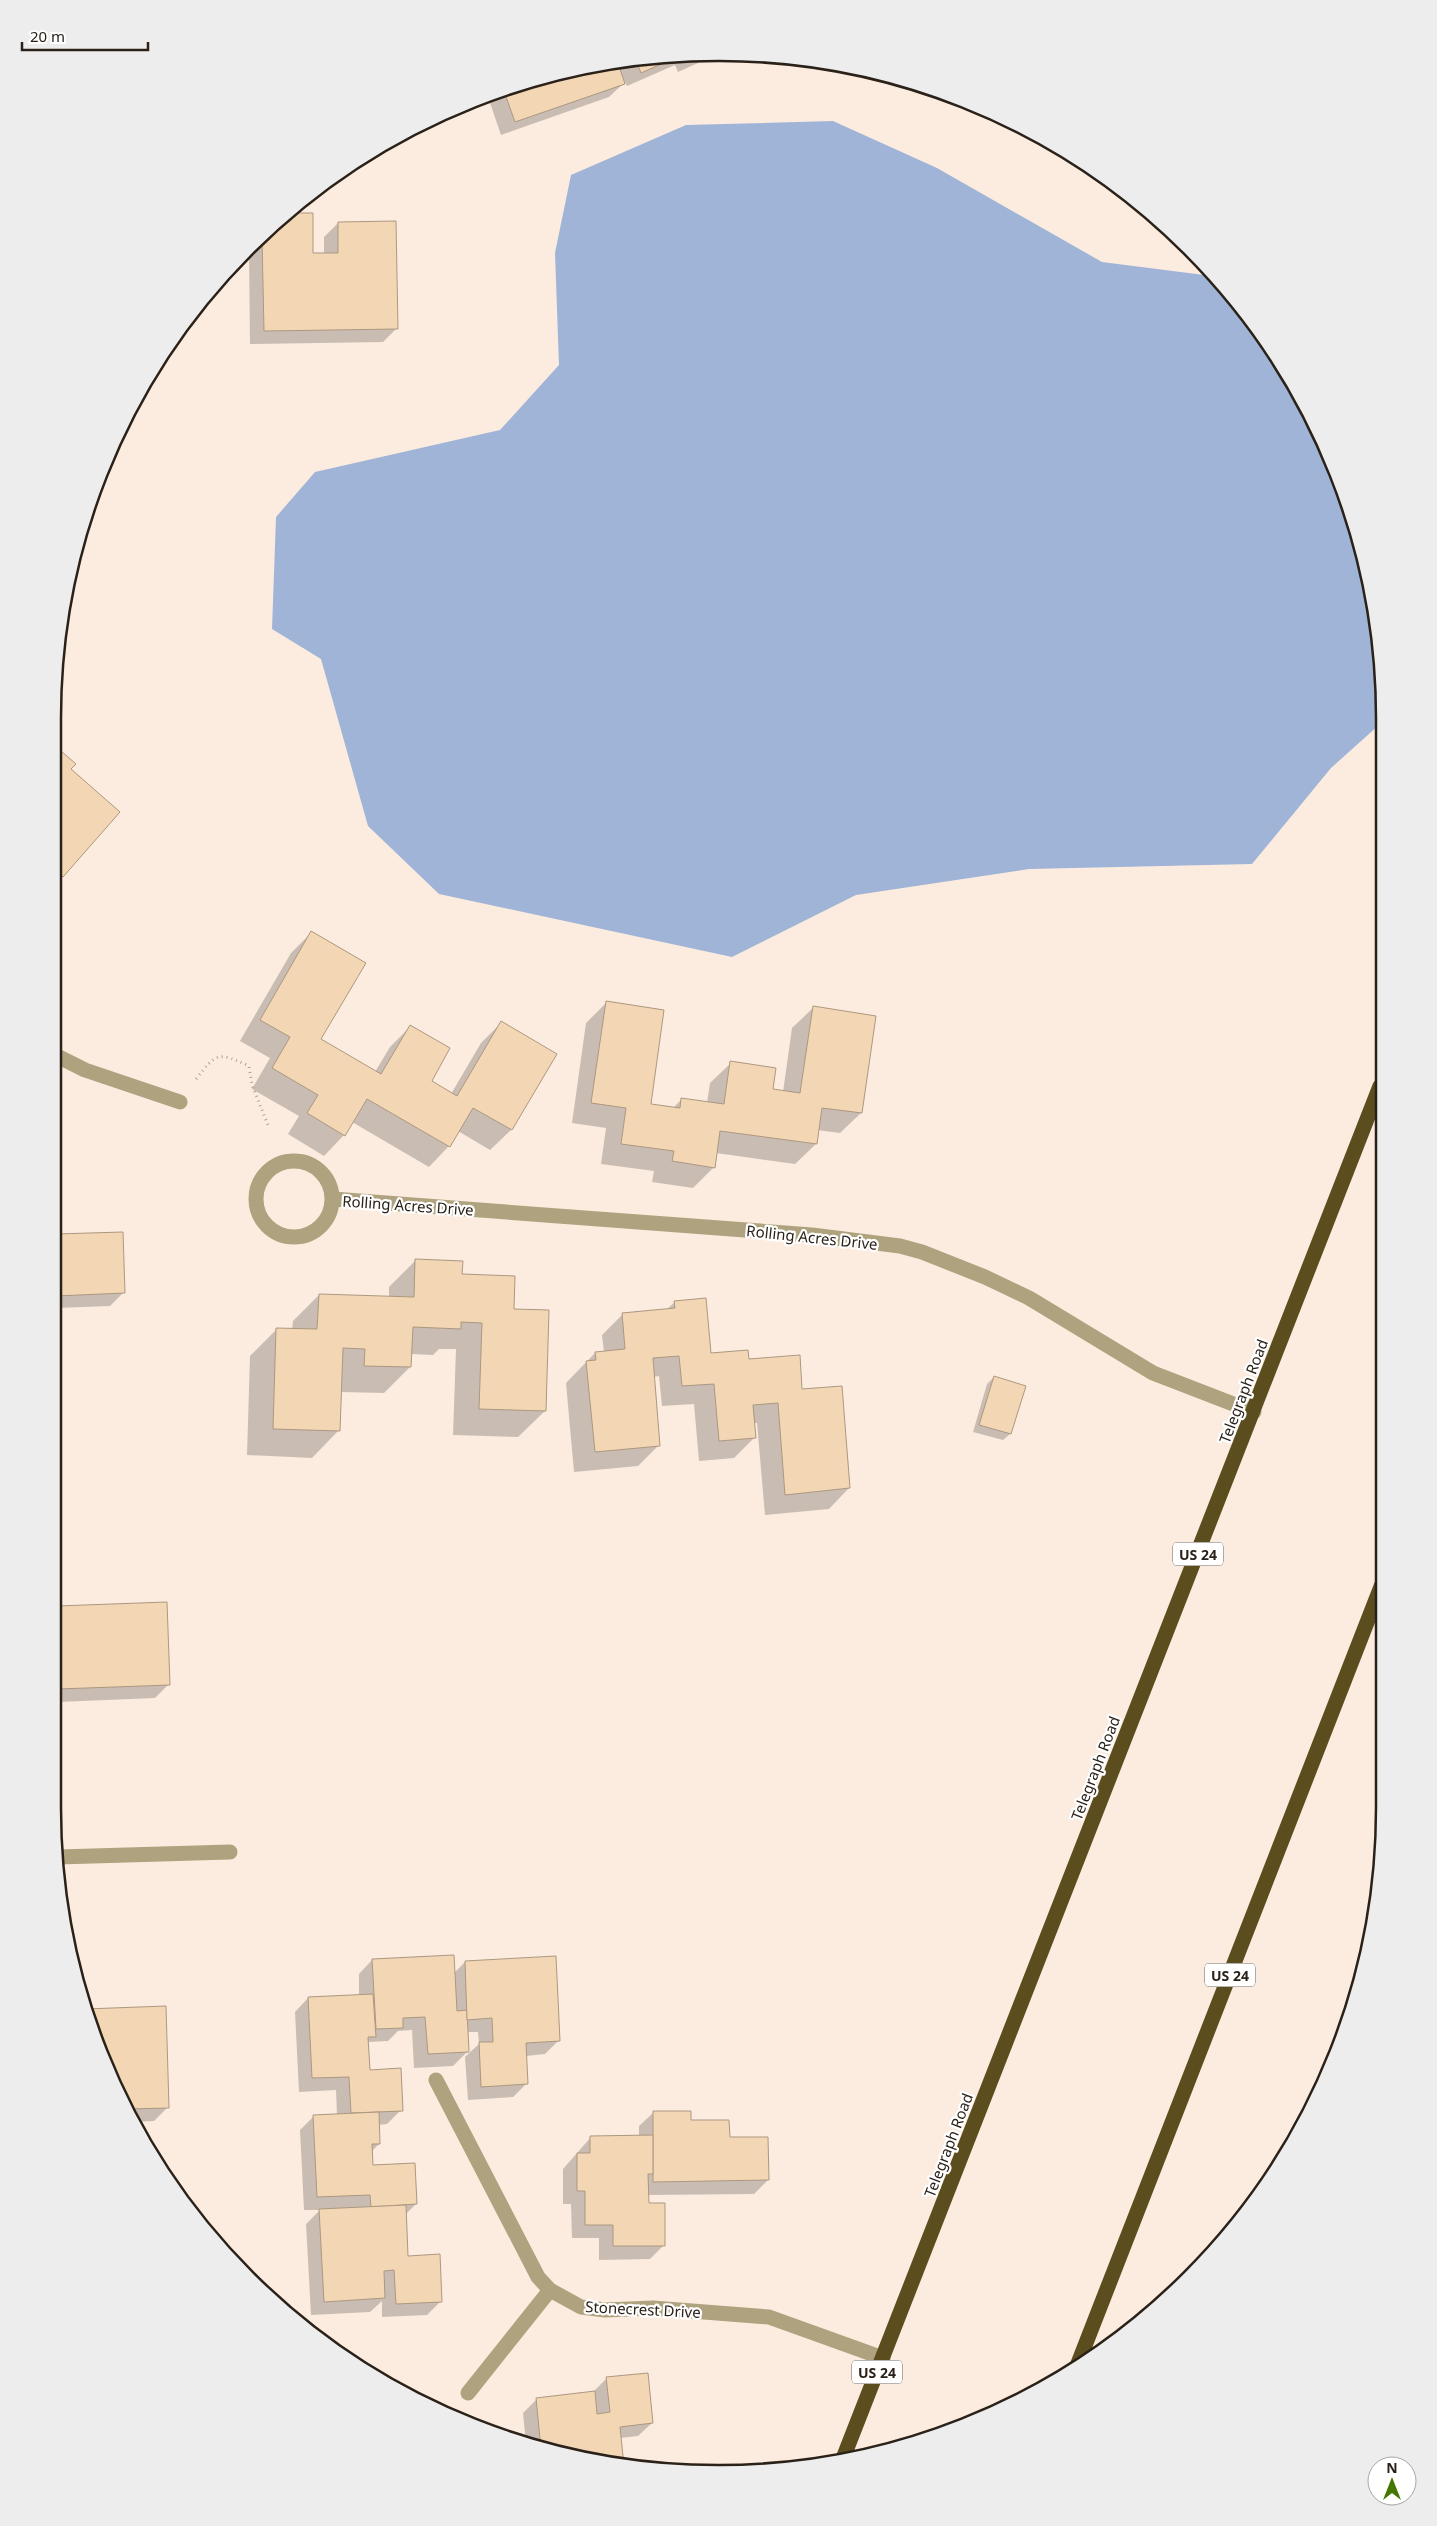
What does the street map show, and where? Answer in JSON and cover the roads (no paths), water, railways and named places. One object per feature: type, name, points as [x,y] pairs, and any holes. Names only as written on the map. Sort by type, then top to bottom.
[{"type":"highway","name":"Telegraph Road","points":[[846,2452],[1376,1096]]},
{"type":"highway","name":"US 24","points":[[1081,2356],[1376,1599]]},
{"type":"street","points":[[61,1058],[85,1070],[180,1102]]},
{"type":"street","name":"Rolling Acres Drive","points":[[288,1160],[301,1160],[314,1166],[324,1174],[331,1186],[333,1199],[331,1213],[324,1224],[314,1232],[301,1237],[287,1237],[275,1232],[264,1224],[258,1212],[255,1198],[258,1185],[267,1171],[288,1160]]},
{"type":"street","name":"Rolling Acres Drive","points":[[333,1199],[812,1235],[900,1246],[922,1252],[985,1277],[1029,1298],[1153,1373],[1254,1412]]},
{"type":"street","points":[[64,1857],[230,1852]]},
{"type":"street","name":"Stonecrest Drive","points":[[436,2080],[538,2277],[550,2290],[564,2300],[589,2308],[605,2310],[653,2308],[769,2317],[883,2358]]},
{"type":"street","points":[[468,2393],[550,2290]]},
{"type":"water","points":[[833,121],[937,168],[1102,262],[1203,275],[1240,318],[1288,390],[1326,467],[1341,507],[1363,590],[1370,633],[1376,718],[1376,728],[1331,768],[1252,864],[1029,869],[856,895],[732,957],[439,894],[368,826],[321,659],[272,629],[276,517],[315,472],[500,430],[559,365],[555,253],[571,175],[686,125]]}]
